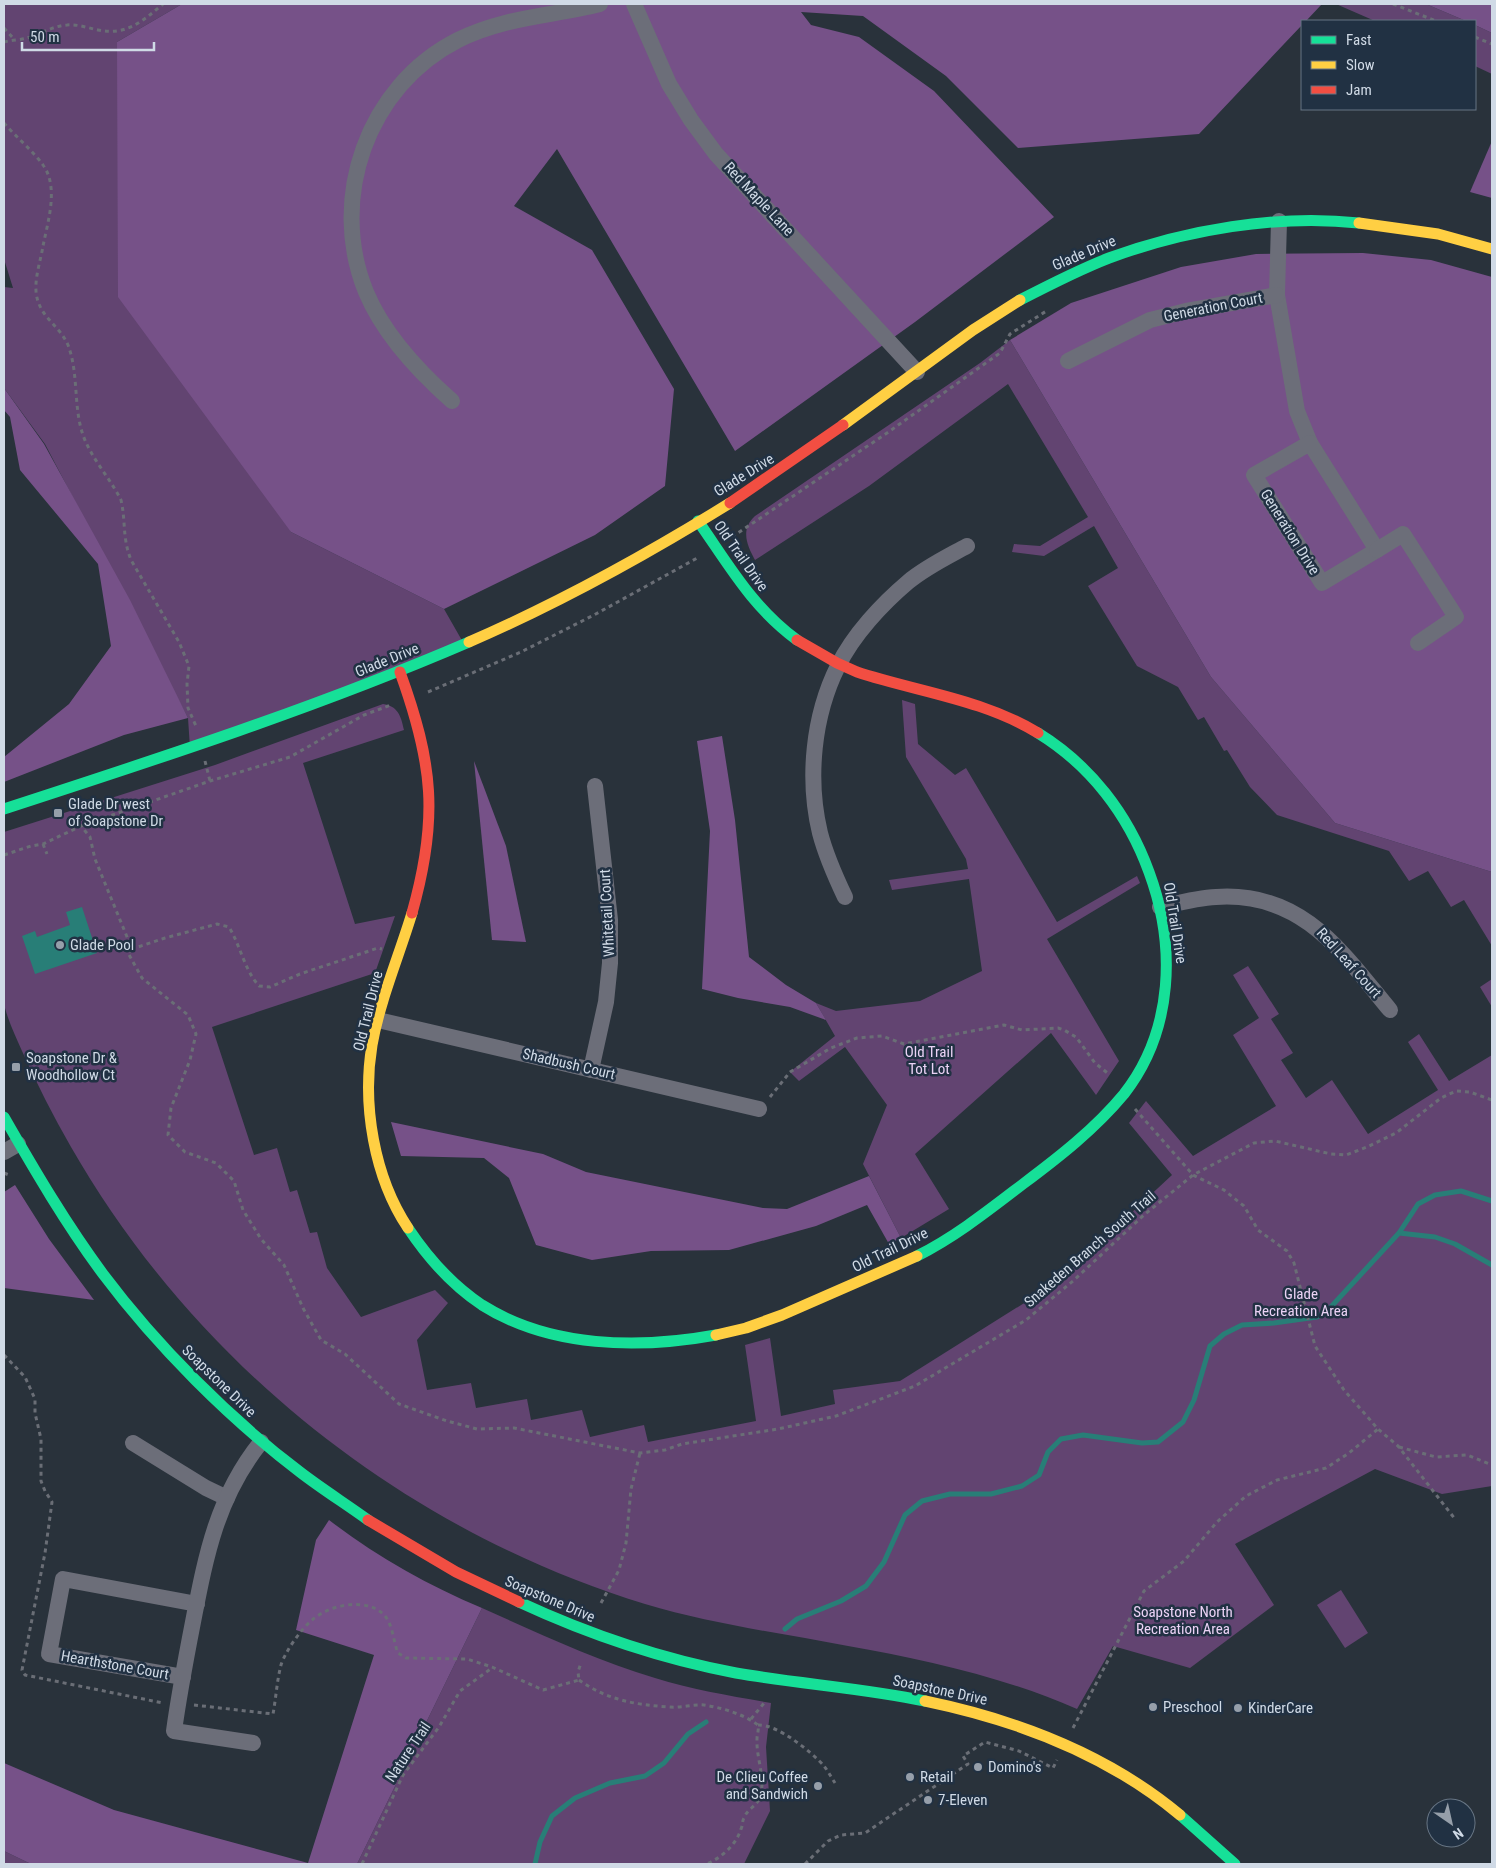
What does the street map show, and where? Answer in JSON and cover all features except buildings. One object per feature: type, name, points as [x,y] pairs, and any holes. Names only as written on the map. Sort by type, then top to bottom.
[{"type":"street","points":[[452,401],[404,353],[382,321],[363,284],[357,266],[350,213],[355,175],[363,148],[376,120],[393,94],[433,56],[456,41],[482,29],[521,19],[575,11],[600,4]]},
{"type":"street","name":"Red Maple Lane","points":[[634,4],[669,84],[691,120],[716,154],[917,372]]},
{"type":"street","points":[[1279,221],[1277,295],[1297,411],[1310,443],[1377,550],[1403,534],[1456,617],[1418,643]]},
{"type":"street","name":"Glade Drive","points":[[4,808],[273,720],[400,672],[548,604],[631,561],[698,521],[802,455],[978,327],[1056,280],[1101,260],[1146,244],[1197,232],[1244,224],[1279,221],[1340,221],[1384,225],[1432,233],[1492,249]]},
{"type":"street","name":"Generation Court","points":[[1068,362],[1150,320],[1186,310],[1277,295]]},
{"type":"street","name":"Generation Drive","points":[[1310,443],[1254,475],[1285,525],[1322,583],[1377,550]]},
{"type":"street","name":"Old Trail Drive","points":[[400,672],[418,722],[426,757],[429,829],[425,859],[400,951],[378,1020],[371,1053],[369,1088],[371,1121],[378,1159],[387,1189],[402,1220],[420,1248],[442,1272],[465,1292],[514,1320],[531,1326],[588,1339],[628,1343],[668,1342],[734,1331],[782,1315],[896,1267],[933,1247],[970,1223],[1058,1158],[1083,1138],[1109,1113],[1136,1079],[1155,1037],[1162,1012],[1168,973],[1160,907],[1151,873],[1136,838],[1117,806],[1096,780],[1070,755],[1045,736],[1012,718],[981,706],[881,679],[838,665],[815,652],[788,634],[764,612],[742,587],[698,521]]},
{"type":"street","points":[[844,897],[831,867],[820,832],[814,796],[817,731],[826,695],[838,665],[862,629],[883,605],[938,561],[967,546]]},
{"type":"street","name":"Whitetail Court","points":[[591,1070],[606,1002],[610,963],[610,920],[596,786]]},
{"type":"street","name":"Red Leaf Court","points":[[1160,907],[1217,897],[1243,898],[1267,902],[1292,912],[1313,925],[1339,948],[1390,1010]]},
{"type":"street","name":"Shadbush Court","points":[[378,1020],[760,1109]]},
{"type":"street","name":"Soapstone Drive","points":[[4,1117],[11,1148],[117,1293],[184,1369],[261,1442],[343,1504],[399,1540],[513,1601],[577,1628],[640,1649],[716,1669],[910,1697],[966,1709],[1021,1726],[1066,1744],[1120,1772],[1178,1812],[1234,1864]]},
{"type":"street","points":[[133,1442],[206,1488],[226,1498]]},
{"type":"street","name":"Hearthstone Court","points":[[253,1744],[174,1731],[197,1604],[213,1531],[226,1498],[245,1462],[261,1442]]},
{"type":"street","name":"Hearthstone Court","points":[[183,1677],[49,1654],[63,1579],[197,1604]]},
{"type":"path","points":[[4,42],[26,38],[46,30],[67,25],[107,32],[123,31],[145,20],[163,4]]},
{"type":"path","points":[[1393,4],[1433,20]]},
{"type":"path","points":[[4,28],[14,40]]},
{"type":"path","points":[[1476,37],[1492,44]]},
{"type":"path","points":[[4,123],[43,165],[49,177],[50,211],[36,290],[40,305],[47,318],[67,343],[72,356],[78,417],[83,436],[121,500],[125,545],[131,560],[179,642],[188,666],[188,708],[197,727],[210,781]]},
{"type":"path","points":[[4,855],[31,846],[44,844],[80,826],[90,837],[95,859],[132,949],[217,924],[229,927],[236,938],[250,976],[259,986],[270,987],[300,974],[378,948],[400,951]]},
{"type":"path","points":[[44,844],[47,854]]},
{"type":"path","name":"Snakeden Branch South Trail","points":[[132,949],[128,953],[142,978],[188,1015],[196,1034],[190,1060],[171,1108],[168,1135],[186,1152],[216,1163],[234,1180],[243,1210],[261,1239],[284,1264],[303,1308],[321,1340],[346,1354],[399,1404],[407,1407],[477,1429],[514,1428],[640,1453],[665,1450],[682,1444],[778,1429],[836,1416],[915,1386],[1026,1320],[1073,1281],[1193,1174],[1254,1143],[1265,1140],[1275,1141],[1331,1154],[1346,1155],[1367,1147],[1396,1132],[1441,1098],[1456,1091],[1470,1092],[1492,1100]]},
{"type":"path","points":[[760,1109],[790,1072],[831,1048],[857,1038],[882,1036],[904,1044],[1004,1025],[1022,1030],[1058,1028],[1076,1037],[1095,1062],[1110,1075]]},
{"type":"path","points":[[1124,1095],[1144,1122],[1193,1174],[1224,1190],[1244,1206],[1258,1230],[1287,1251],[1294,1263],[1315,1346],[1344,1390],[1378,1429],[1398,1446],[1436,1457],[1467,1455],[1492,1465]]},
{"type":"path","points":[[4,1173],[9,1175]]},
{"type":"path","points":[[805,1864],[834,1837],[865,1833],[968,1764],[963,1756],[984,1742],[1019,1751],[1053,1768],[1144,1591],[1184,1561],[1217,1522],[1246,1496],[1278,1480],[1326,1468],[1349,1453],[1378,1429]]},
{"type":"path","points":[[1398,1446],[1455,1519]]},
{"type":"path","points":[[601,1603],[619,1570],[626,1543],[631,1489],[640,1453]]},
{"type":"path","points":[[282,1664],[301,1631],[312,1619],[329,1610],[352,1604],[372,1607],[385,1615],[398,1653],[406,1658],[467,1659],[492,1667],[543,1690],[579,1680]]},
{"type":"path","points":[[581,1663],[578,1672],[579,1680],[600,1694],[630,1703],[671,1707],[703,1705],[736,1713],[758,1724],[775,1728],[809,1752],[824,1766],[835,1783]]},
{"type":"path","name":"Nature Trail","points":[[362,1864],[403,1775],[439,1727],[460,1691],[492,1667]]},
{"type":"path","points":[[751,1719],[765,1702]]},
{"type":"path","points":[[707,1864],[722,1855],[734,1844],[744,1817],[749,1809],[757,1803],[760,1796],[762,1778],[757,1739],[759,1732],[758,1724]]},
{"type":"green space","points":[[4,4],[182,4],[117,42],[291,532],[444,609],[464,644],[190,748],[188,718],[45,444],[4,388],[4,287],[13,288],[4,259]]},
{"type":"green space","points":[[1336,4],[1426,4],[1464,20],[1373,20]]},
{"type":"green space","points":[[1476,25],[1492,33],[1492,74],[1476,66]]},
{"type":"green space","points":[[1010,340],[1211,677],[1335,823],[1492,872],[1492,946],[1464,900],[1451,907],[1428,871],[1409,881],[1389,851],[1277,815],[1250,787],[1227,750],[1224,751],[1204,717],[1198,720],[1178,687],[1137,666],[1088,586],[1118,568],[1094,526],[1044,556],[1012,552],[1014,544],[1040,546],[1088,517],[1008,384],[869,486],[755,560],[746,538],[746,532],[750,521],[755,516],[980,363]]},
{"type":"green space","name":"Old Trail Tot Lot","points":[[902,700],[915,704],[918,744],[955,775],[966,768],[1057,922],[1137,876],[1140,883],[1047,939],[1119,1061],[1096,1095],[1051,1033],[915,1154],[949,1209],[901,1238],[863,1164],[887,1105],[845,1047],[799,1081],[790,1072],[835,1036],[816,1003],[836,1011],[920,1001],[982,971],[969,879],[892,890],[889,880],[968,869],[966,859],[906,757]]},
{"type":"green space","name":"Glade Recreation Area","points":[[383,704],[392,707],[398,712],[404,730],[303,763],[355,924],[395,916],[375,973],[212,1027],[254,1155],[277,1148],[290,1192],[297,1190],[310,1233],[317,1232],[327,1268],[361,1317],[435,1290],[448,1303],[417,1340],[427,1390],[471,1383],[476,1408],[527,1399],[531,1420],[582,1410],[590,1437],[644,1425],[648,1442],[756,1421],[745,1345],[770,1338],[781,1416],[835,1404],[833,1390],[900,1381],[1056,1283],[1172,1175],[1129,1123],[1146,1101],[1193,1156],[1276,1106],[1233,1035],[1259,1018],[1233,975],[1248,966],[1279,1014],[1271,1019],[1293,1053],[1281,1060],[1306,1098],[1332,1080],[1368,1134],[1438,1090],[1408,1042],[1419,1034],[1449,1081],[1492,1055],[1492,1486],[1442,1494],[1375,1469],[1235,1544],[1274,1605],[1190,1668],[1113,1646],[1077,1709],[1022,1688],[935,1663],[721,1623],[645,1604],[556,1572],[471,1532],[390,1484],[314,1430],[244,1368],[180,1300],[122,1226],[71,1147],[39,1088],[8,1019],[3,989],[4,832],[215,765]]},
{"type":"green space","points":[[1492,979],[1492,1007],[1480,987]]},
{"type":"green space","points":[[1341,1590],[1368,1633],[1345,1648],[1317,1605]]},
{"type":"green space","points":[[482,1608],[567,1646],[633,1671],[684,1686],[771,1703],[766,1747],[770,1811],[744,1864],[357,1864]]},
{"type":"green space","points":[[4,1851],[31,1864],[4,1864]]},
{"type":"shaded area","points":[[182,4],[1322,4],[1307,20],[1301,20],[1301,26],[1199,134],[1018,148],[946,76],[863,16],[801,12],[811,25],[859,37],[934,91],[1054,217],[915,322],[735,451],[557,149],[514,206],[592,250],[674,389],[665,486],[595,535],[444,609],[291,532],[118,297],[117,42]]},
{"type":"shaded area","points":[[1426,4],[1492,4],[1492,33],[1476,25],[1476,20],[1464,20]]},
{"type":"shaded area","points":[[1492,141],[1492,198],[1470,192]]},
{"type":"shaded area","points":[[1363,253],[1431,260],[1492,277],[1492,872],[1335,823],[1211,677],[1010,340],[1071,303],[1181,267],[1256,254]]},
{"type":"shaded area","points":[[4,388],[44,444],[130,600],[188,718],[124,735],[4,782],[4,757],[69,704],[111,646],[98,564],[20,470],[10,417],[4,410]]},
{"type":"shaded area","points":[[722,736],[735,820],[749,957],[786,985],[816,1003],[826,1020],[790,1007],[738,998],[702,989],[710,831],[697,741]]},
{"type":"shaded area","points":[[474,761],[506,846],[526,942],[492,940]]},
{"type":"shaded area","name":"Glade Pool","points":[[82,907],[97,953],[35,974],[22,936],[35,931],[37,937],[70,925],[66,912]]},
{"type":"shaded area","points":[[391,1122],[543,1154],[586,1172],[763,1208],[787,1209],[869,1176],[901,1238],[889,1244],[867,1205],[816,1226],[729,1250],[651,1251],[592,1260],[536,1245],[509,1178],[484,1158],[401,1156]]},
{"type":"shaded area","points":[[15,1185],[49,1239],[94,1300],[4,1288],[4,1192]]},
{"type":"shaded area","points":[[329,1520],[365,1546],[403,1569],[442,1590],[482,1608],[357,1864],[31,1864],[4,1851],[4,1763],[114,1810],[308,1863],[374,1655],[296,1630],[316,1540]]},
{"type":"waterway","points":[[785,1629],[797,1619],[841,1601],[866,1586],[884,1562],[905,1515],[922,1501],[950,1494],[991,1494],[1022,1486],[1039,1475],[1048,1452],[1061,1439],[1083,1435],[1142,1443],[1158,1442],[1183,1422],[1194,1400],[1210,1346],[1224,1334],[1242,1325],[1317,1317],[1329,1309],[1399,1233],[1418,1204],[1435,1195],[1461,1191],[1492,1201]]},
{"type":"waterway","points":[[1399,1233],[1435,1237],[1455,1244],[1492,1265]]},
{"type":"waterway","points":[[535,1864],[540,1842],[552,1816],[575,1798],[610,1783],[645,1776],[664,1763],[688,1734],[706,1722]]},
{"type":"traffic: fast","points":[[1020,300],[1109,258],[1169,239],[1200,232],[1264,223],[1296,221],[1359,223]]},
{"type":"traffic: fast","points":[[698,521],[742,585],[767,614],[797,640]]},
{"type":"traffic: fast","points":[[4,809],[297,710],[469,642]]},
{"type":"traffic: fast","points":[[917,1256],[958,1232],[985,1213],[1089,1131],[1124,1094],[1141,1069],[1153,1043],[1161,1015],[1165,986],[1164,928],[1158,900],[1140,851],[1130,830],[1105,793],[1074,760],[1038,733]]},
{"type":"traffic: fast","points":[[4,1117],[51,1197],[89,1255],[124,1301],[170,1354],[221,1405],[273,1451],[368,1520]]},
{"type":"traffic: fast","points":[[408,1228],[441,1270],[471,1297],[508,1319],[536,1330],[566,1337],[626,1343],[657,1342],[716,1335]]},
{"type":"traffic: fast","points":[[519,1602],[598,1635],[653,1653],[708,1667],[736,1673],[925,1701]]},
{"type":"traffic: fast","points":[[1180,1815],[1235,1864]]},
{"type":"traffic: slow","points":[[1359,223],[1438,234],[1492,249]]},
{"type":"traffic: slow","points":[[843,425],[973,330],[1020,300]]},
{"type":"traffic: slow","points":[[469,642],[536,611],[602,577],[730,503]]},
{"type":"traffic: slow","points":[[408,1228],[396,1208],[379,1164],[370,1116],[369,1068],[375,1028],[412,913]]},
{"type":"traffic: slow","points":[[716,1335],[746,1328],[782,1315],[917,1256]]},
{"type":"traffic: slow","points":[[925,1701],[993,1718],[1060,1742],[1122,1774],[1152,1793],[1180,1815]]},
{"type":"traffic: jam","points":[[730,503],[843,425]]},
{"type":"traffic: jam","points":[[797,640],[857,672],[972,704],[1017,721],[1038,733]]},
{"type":"traffic: jam","points":[[400,672],[420,735],[428,791],[429,819],[426,848],[421,879],[412,913]]},
{"type":"traffic: jam","points":[[368,1520],[456,1572],[519,1602]]},
{"type":"place","name":"Glade Dr west of Soapstone Dr","points":[[58,813]]},
{"type":"place","name":"Glade Pool","points":[[60,945]]},
{"type":"place","name":"Soapstone Dr & Woodhollow Ct","points":[[16,1067]]},
{"type":"place","name":"Preschool","points":[[1153,1707]]},
{"type":"place","name":"KinderCare","points":[[1238,1708]]},
{"type":"place","name":"Domino's","points":[[978,1767]]},
{"type":"place","name":"Retail","points":[[910,1777]]},
{"type":"place","name":"De Clieu Coffee and Sandwich","points":[[818,1786]]},
{"type":"place","name":"7-Eleven","points":[[928,1800]]},
{"type":"park label","name":"Soapstone North Recreation Area","points":[[1183,1620]]}]
